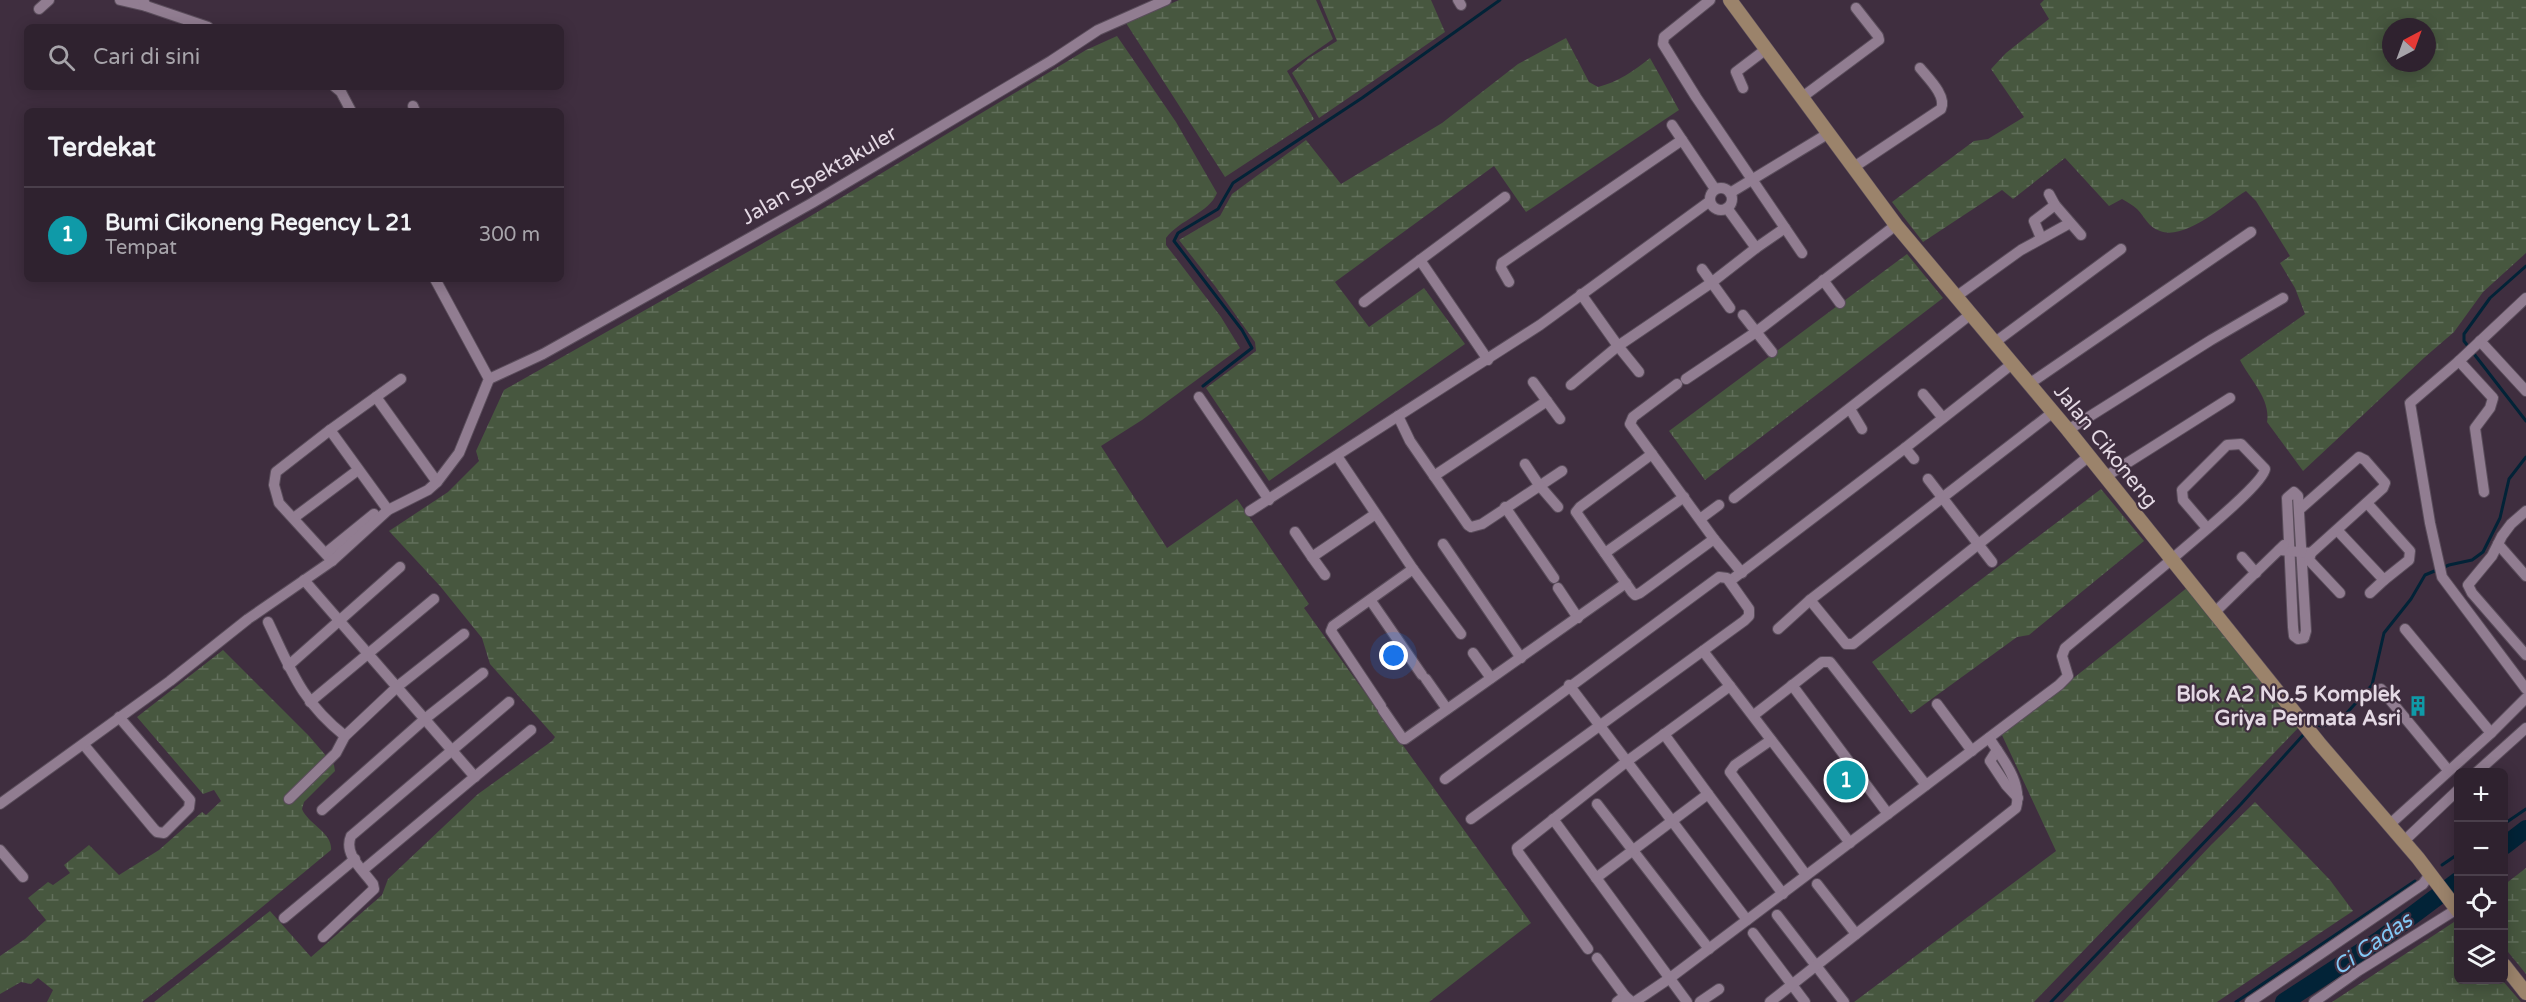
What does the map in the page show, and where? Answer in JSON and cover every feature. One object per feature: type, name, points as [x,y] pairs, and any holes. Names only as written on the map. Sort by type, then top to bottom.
[{"type":"street","points":[[39,9],[49,0]]},
{"type":"street","points":[[120,0],[144,3],[200,24]]},
{"type":"street","name":"Jalan Spektakuler","points":[[489,379],[543,354],[802,208],[1051,61],[1098,30],[1166,0]]},
{"type":"street","points":[[1710,0],[1662,40],[1696,97],[1802,253]]},
{"type":"street","name":"Jalan Cikoneng","points":[[1730,0],[1896,225],[2068,430],[2214,613],[2404,841],[2454,905]]},
{"type":"street","points":[[1801,98],[1879,40],[1856,8]]},
{"type":"street","points":[[1743,88],[1736,72],[1765,50]]},
{"type":"street","points":[[1854,167],[1941,109],[1943,104],[1941,97],[1920,68]]},
{"type":"street","points":[[339,90],[349,108]]},
{"type":"street","points":[[1672,125],[1715,189]]},
{"type":"street","points":[[1730,193],[1829,133]]},
{"type":"street","points":[[1509,282],[1501,268],[1502,263],[1682,140]]},
{"type":"street","points":[[1710,201],[1714,208],[1722,210],[1731,201],[1730,193],[1723,188],[1715,189]]},
{"type":"street","points":[[1250,511],[1488,360],[1710,201],[1715,189]]},
{"type":"street","points":[[2049,194],[2055,205],[2081,235]]},
{"type":"street","points":[[1364,302],[1505,196]]},
{"type":"street","points":[[2041,238],[2034,221],[2055,205]]},
{"type":"street","points":[[1726,208],[1756,248]]},
{"type":"street","points":[[1957,296],[2041,238],[2070,223]]},
{"type":"street","points":[[1742,573],[1714,539],[1633,429],[1630,420],[1682,381],[1756,332],[1896,225]]},
{"type":"street","points":[[1571,385],[1618,346],[1785,228]]},
{"type":"street","points":[[2029,384],[2251,232]]},
{"type":"street","points":[[1994,343],[2121,249]]},
{"type":"street","points":[[1420,261],[1488,360]]},
{"type":"street","points":[[1702,269],[1730,308]]},
{"type":"street","points":[[1823,280],[1840,303]]},
{"type":"street","points":[[0,804],[84,745],[248,619],[304,580],[386,508],[428,490],[437,482],[459,453],[489,379],[437,282]]},
{"type":"street","points":[[1581,294],[1639,372]]},
{"type":"street","points":[[2068,430],[2211,340],[2283,298]]},
{"type":"street","points":[[2526,298],[2410,403],[2442,577],[2526,688]]},
{"type":"street","points":[[1734,498],[1971,314]]},
{"type":"street","points":[[1743,315],[1772,352]]},
{"type":"street","points":[[2474,346],[2526,391]]},
{"type":"street","points":[[2459,361],[2493,398],[2475,431],[2484,492]]},
{"type":"street","points":[[1730,581],[2012,364]]},
{"type":"street","points":[[329,557],[276,498],[275,475],[330,430],[400,379]]},
{"type":"street","points":[[1533,382],[1560,419]]},
{"type":"street","points":[[1923,394],[1943,418]]},
{"type":"street","points":[[376,397],[437,482]]},
{"type":"street","points":[[1199,397],[1269,500]]},
{"type":"street","points":[[2105,477],[2230,398]]},
{"type":"street","points":[[1434,476],[1547,401]]},
{"type":"street","points":[[1850,409],[1862,429]]},
{"type":"street","points":[[1778,629],[1810,600],[2052,413]]},
{"type":"street","points":[[1398,416],[1410,441],[1471,527],[1482,524],[1562,471]]},
{"type":"street","points":[[330,430],[386,508]]},
{"type":"street","points":[[1597,958],[1621,999],[1636,1001],[1783,894],[2066,678],[2068,673],[2062,656],[2065,648],[2172,560],[2260,481],[2265,469],[2241,444],[2228,445],[2182,490],[2182,500],[2207,528]]},
{"type":"street","points":[[1905,448],[1914,459]]},
{"type":"street","points":[[1652,454],[1577,510],[1577,515],[1632,592],[1635,595],[1640,593],[1714,539]]},
{"type":"street","points":[[1337,456],[1374,515],[1461,634]]},
{"type":"street","points":[[1810,600],[1846,644],[1850,645],[2088,457]]},
{"type":"street","points":[[2286,546],[2306,552],[2338,531],[2383,488],[2385,483],[2365,460],[2359,457],[2300,509]]},
{"type":"street","points":[[1526,464],[1539,485],[1558,507]]},
{"type":"street","points":[[295,518],[358,470]]},
{"type":"street","points":[[1928,479],[1992,562]]},
{"type":"street","points":[[2306,552],[2306,632],[2304,638],[2298,639],[2294,636],[2286,546],[2289,494],[2295,492],[2298,494],[2301,532],[2309,560],[2340,593]]},
{"type":"street","points":[[1605,553],[1684,497]]},
{"type":"street","points":[[2367,503],[2411,553],[2409,560],[2370,592]]},
{"type":"street","points":[[1700,519],[1719,505]]},
{"type":"street","points":[[1505,507],[1578,618]]},
{"type":"street","points":[[2526,511],[2511,524],[2493,556],[2469,582],[2469,589],[2526,656]]},
{"type":"street","points":[[1312,556],[1374,515]]},
{"type":"street","points":[[2338,531],[2384,580]]},
{"type":"street","points":[[1295,532],[1325,575]]},
{"type":"street","points":[[2214,613],[2301,532]]},
{"type":"street","points":[[1443,544],[1521,658]]},
{"type":"street","points":[[2499,544],[2526,576]]},
{"type":"street","points":[[2242,557],[2256,573]]},
{"type":"street","points":[[288,666],[400,567]]},
{"type":"street","points":[[1413,569],[1333,626],[1331,631],[1404,739],[1626,583]]},
{"type":"street","points":[[1445,778],[1719,577],[1730,581],[1749,609],[1749,616],[1703,651],[1471,819]]},
{"type":"street","points":[[304,580],[399,686],[475,777]]},
{"type":"street","points":[[310,702],[434,599]]},
{"type":"street","points":[[1371,601],[1447,709]]},
{"type":"street","points":[[268,622],[288,666],[310,702],[345,736]]},
{"type":"street","points":[[2405,629],[2492,733]]},
{"type":"street","points":[[289,799],[336,753],[345,736],[399,686],[464,634]]},
{"type":"street","points":[[1703,651],[1850,843]]},
{"type":"street","points":[[1473,653],[1491,678]]},
{"type":"street","points":[[1754,715],[1822,662],[1830,662],[1926,785]]},
{"type":"street","points":[[321,810],[426,718],[483,673]]},
{"type":"street","points":[[1569,685],[1747,920]]},
{"type":"street","points":[[1792,685],[1888,814]]},
{"type":"street","points":[[1588,949],[1517,850],[1521,844],[1626,762],[1730,686]]},
{"type":"street","points":[[2381,689],[2448,770]]},
{"type":"street","points":[[2389,825],[2492,733],[2526,698]]},
{"type":"street","points":[[323,937],[373,892],[373,884],[348,847],[351,836],[508,702]]},
{"type":"street","points":[[1937,704],[1972,751]]},
{"type":"street","points":[[84,745],[157,832],[168,830],[189,808],[188,795],[119,717]]},
{"type":"street","points":[[2481,768],[2526,728]]},
{"type":"street","points":[[363,870],[531,730]]},
{"type":"street","points":[[1664,735],[1783,894]]},
{"type":"street","points":[[1770,1002],[2016,808],[2018,799],[1990,761],[1996,750],[1989,738]]},
{"type":"street","points":[[1772,740],[1735,765],[1730,772],[1806,875]]},
{"type":"street","points":[[1596,878],[1708,794]]},
{"type":"street","points":[[2404,841],[2454,794]]},
{"type":"street","points":[[1598,804],[1709,949]]},
{"type":"street","points":[[1553,819],[1687,1002]]},
{"type":"street","points":[[0,850],[23,878]]},
{"type":"street","points":[[284,918],[355,859]]},
{"type":"street","points":[[2250,1002],[2433,878]]},
{"type":"street","points":[[1817,884],[1856,934]]},
{"type":"street","points":[[2314,1002],[2358,971],[2454,911]]},
{"type":"street","points":[[1777,915],[1845,1002]]},
{"type":"street","points":[[1753,933],[1805,1002]]},
{"type":"street","points":[[2508,970],[2526,993]]},
{"type":"street","points":[[1700,1002],[1719,989]]},
{"type":"green space","points":[[1179,0],[1316,0],[1333,39],[1287,71],[1314,119],[1225,177],[1126,23]]},
{"type":"green space","points":[[1320,0],[1431,0],[1445,32],[1319,118],[1292,73],[1309,58],[1337,41]]},
{"type":"green space","points":[[2044,0],[2526,0],[2526,253],[2483,292],[2454,332],[2303,471],[2267,422],[2266,405],[2263,398],[2240,360],[2305,314],[2295,288],[2280,263],[2290,256],[2256,201],[2246,191],[2204,220],[2181,231],[2170,233],[2156,229],[2135,208],[2122,199],[2109,206],[2065,158],[2013,199],[2002,190],[1923,242],[1892,202],[1974,141],[1988,139],[2024,117],[1991,69],[2006,53],[2049,19],[2040,4]]},
{"type":"green space","points":[[1117,36],[1176,122],[1217,193],[1207,206],[1178,226],[1166,238],[1166,245],[1221,317],[1240,348],[1142,420],[1101,446],[1167,548],[1237,499],[1309,604],[1304,608],[1531,923],[1429,1002],[154,1002],[270,911],[311,957],[382,895],[388,879],[478,794],[555,737],[490,664],[482,638],[440,586],[389,531],[448,492],[479,461],[476,451],[504,390],[804,220],[1086,50]]},
{"type":"green space","points":[[1566,38],[1589,82],[1598,87],[1625,76],[1650,58],[1679,110],[1526,212],[1494,166],[1335,282],[1369,327],[1424,288],[1465,344],[1269,481],[1206,388],[1256,351],[1255,342],[1179,240],[1220,216],[1232,194],[1306,140],[1341,184],[1442,123],[1518,64]]},
{"type":"green space","points":[[1907,254],[1943,298],[1705,480],[1669,431]]},
{"type":"green space","points":[[2101,489],[2144,541],[2029,635],[2017,637],[1911,714],[1872,662]]},
{"type":"green space","points":[[2188,587],[2300,726],[2034,1002],[1854,1002],[2056,851],[2001,733]]},
{"type":"green space","points":[[223,650],[309,736],[334,765],[335,771],[304,802],[302,809],[328,839],[331,850],[227,936],[142,1002],[47,1002],[53,990],[38,978],[31,984],[21,982],[0,994],[0,956],[25,939],[46,920],[28,898],[48,882],[53,885],[70,873],[64,865],[89,845],[119,875],[159,850],[202,812],[206,815],[221,801],[214,790],[203,794],[137,717]]},
{"type":"green space","points":[[2255,802],[2330,880],[2353,911],[2217,1002],[2063,1002],[2211,845]]},
{"type":"green space","points":[[2526,868],[2526,974],[2508,952],[2508,882]]},
{"type":"green space","points":[[2454,922],[2454,984],[2505,984],[2521,1002],[2332,1002]]},
{"type":"waterway","points":[[1203,386],[1252,348],[1242,330],[1174,241],[1178,233],[1218,209],[1233,183],[1362,98],[1500,0]]},
{"type":"waterway","points":[[2526,266],[2490,298],[2464,334],[2464,341],[2526,421]]},
{"type":"waterway","points":[[2311,726],[2313,724],[2329,725],[2345,715],[2372,685],[2384,633],[2411,599],[2425,575],[2449,565],[2472,560],[2483,552],[2500,518],[2509,479],[2526,457]]},
{"type":"waterway","points":[[2051,1002],[2241,804],[2305,733]]},
{"type":"waterway","points":[[2507,822],[2526,809]]},
{"type":"waterway","name":"Ci Cadas","points":[[2508,843],[2526,829]]},
{"type":"waterway","points":[[2442,865],[2454,857]]},
{"type":"waterway","points":[[2236,1002],[2415,881]]},
{"type":"waterway","name":"Ci Cadas","points":[[2284,1002],[2381,939],[2454,884]]},
{"type":"place","name":"Blok A2 No.5 Komplek Griya Permata Asri","points":[[2418,706]]},
{"type":"place","name":"Bumi Cikoneng Regency L 21","points":[[1846,780]]}]
